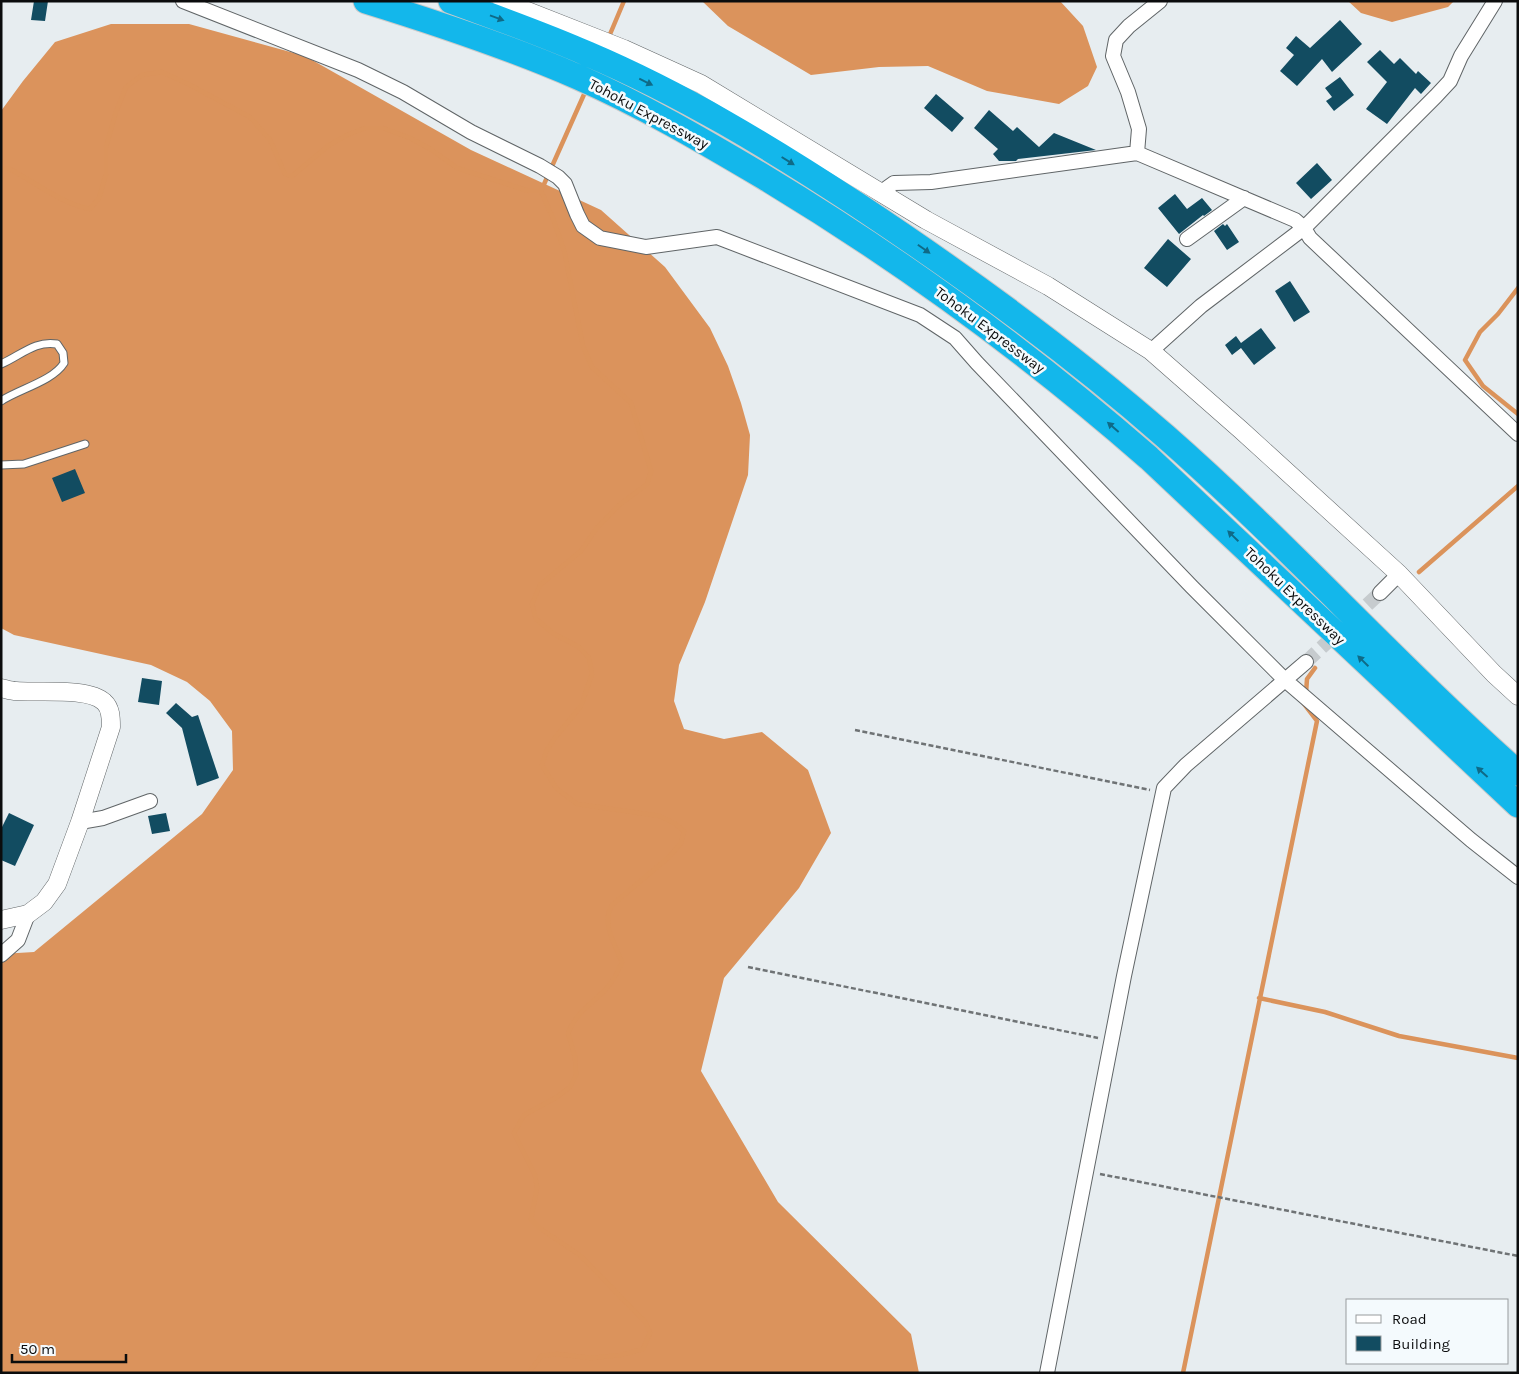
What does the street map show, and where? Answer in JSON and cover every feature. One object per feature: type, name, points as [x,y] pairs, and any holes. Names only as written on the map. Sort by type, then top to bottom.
[{"type":"highway","name":"Tohoku Expressway","points":[[366,1],[442,26],[578,77],[651,113],[803,201],[906,268],[968,312],[1089,406],[1149,458],[1518,805]]},
{"type":"highway","name":"Tohoku Expressway","points":[[451,1],[590,54],[661,89],[739,131],[818,179],[920,246],[984,291],[1048,340],[1165,436],[1518,773]]},
{"type":"street","points":[[183,1],[358,70],[404,92],[471,132],[540,166],[558,177],[565,184],[583,226],[600,238],[646,247],[716,237],[920,315],[955,338],[1192,587],[1285,680],[1471,840],[1518,877]]},
{"type":"street","points":[[502,1],[624,49],[701,84],[926,220],[1048,286],[1151,351],[1400,574],[1494,674],[1518,696]]},
{"type":"street","points":[[1138,153],[1139,129],[1128,92],[1113,56],[1116,40],[1128,26],[1160,1]]},
{"type":"street","points":[[1151,351],[1202,306],[1304,228],[1450,81],[1461,56],[1494,1]]},
{"type":"street","points":[[880,193],[894,183],[931,182],[1138,153],[1295,220],[1304,228],[1310,238],[1518,434]]},
{"type":"street","points":[[1187,239],[1244,198]]},
{"type":"street","points":[[1380,593],[1400,574]]},
{"type":"street","points":[[1047,1373],[1112,1040],[1164,788],[1186,766],[1306,662]]},
{"type":"street","points":[[1,688],[15,691],[71,692],[96,697],[103,700],[108,706],[111,717],[111,727],[80,822],[57,884],[44,902],[28,914],[1,920]]},
{"type":"street","points":[[80,822],[103,818],[150,801]]},
{"type":"street","points":[[1,956],[18,940],[28,914]]},
{"type":"lane","points":[[1,364],[37,345],[57,344],[64,353],[64,363],[55,373],[1,401]]},
{"type":"lane","points":[[1,465],[24,464],[85,444]]},
{"type":"path","points":[[855,730],[1163,793]]},
{"type":"path","points":[[748,967],[1112,1040]]},
{"type":"path","points":[[1086,1171],[1518,1256]]},
{"type":"shaded area","points":[[702,1],[1060,1],[1083,26],[1097,67],[1088,86],[1059,104],[987,91],[928,66],[879,67],[811,75],[728,26]]},
{"type":"shaded area","points":[[1348,1],[1454,1],[1448,7],[1392,22],[1361,13]]},
{"type":"shaded area","points":[[111,24],[189,24],[305,56],[471,150],[601,210],[665,267],[710,328],[728,366],[750,435],[748,475],[705,602],[679,665],[674,701],[684,729],[724,739],[762,732],[808,770],[831,833],[799,888],[724,978],[701,1071],[778,1202],[911,1334],[919,1373],[1,1373],[1,954],[34,952],[202,814],[233,770],[232,731],[210,701],[187,682],[151,665],[14,635],[1,628],[1,111],[55,42]]},
{"type":"building","points":[[34,1],[48,1],[45,21],[31,20]]},
{"type":"building","points":[[1340,20],[1362,44],[1332,72],[1322,59],[1297,86],[1280,71],[1294,55],[1286,48],[1296,36],[1310,48]]},
{"type":"building","points":[[1380,50],[1394,64],[1400,58],[1416,74],[1418,71],[1431,83],[1421,94],[1415,88],[1387,124],[1366,109],[1387,82],[1367,62]]},
{"type":"building","points":[[1340,77],[1354,95],[1334,111],[1326,101],[1332,97],[1325,88]]},
{"type":"building","points":[[936,94],[964,118],[952,132],[924,108]]},
{"type":"building","points":[[989,110],[1013,131],[1017,127],[1039,147],[1054,133],[1096,150],[1018,159],[1016,161],[999,161],[993,154],[998,149],[974,128]]},
{"type":"building","points":[[1317,163],[1332,180],[1311,199],[1296,183]]},
{"type":"building","points":[[1175,194],[1187,209],[1202,198],[1212,210],[1179,234],[1158,208]]},
{"type":"building","points":[[1223,224],[1225,226],[1227,224],[1239,242],[1227,250],[1214,231]]},
{"type":"building","points":[[1168,239],[1191,259],[1167,287],[1144,268]]},
{"type":"building","points":[[1290,281],[1310,312],[1294,322],[1275,291]]},
{"type":"building","points":[[1261,328],[1276,348],[1254,365],[1241,348],[1232,355],[1225,345],[1236,336],[1241,343]]},
{"type":"building","points":[[75,469],[85,493],[62,502],[52,478]]},
{"type":"building","points":[[142,678],[162,681],[159,705],[138,702]]},
{"type":"building","points":[[176,703],[192,717],[198,715],[219,778],[197,786],[182,728],[166,713]]},
{"type":"building","points":[[9,813],[34,825],[15,866],[1,860],[1,829]]},
{"type":"building","points":[[166,813],[170,831],[152,834],[148,816]]},
{"type":"waterway","points":[[608,39],[624,1]]},
{"type":"waterway","points":[[1,168],[8,168],[58,197],[90,209],[99,198],[106,174],[106,147],[116,112],[126,87],[142,75],[162,72],[250,117],[270,140],[285,174],[292,176],[328,146],[347,135],[365,128],[383,128],[410,138],[432,150],[457,168],[529,191],[541,191]]},
{"type":"waterway","points":[[529,1373],[541,1356],[557,1354],[591,1358],[621,1355],[643,1349],[650,1333],[646,1323],[581,1256],[541,1229],[531,1219],[537,1188],[535,1175],[514,1133],[524,1115],[557,1097],[570,1087],[576,1075],[575,1057],[568,1033],[580,1014],[609,986],[622,962],[608,926],[609,912],[612,905],[669,857],[681,843],[684,831],[660,816],[577,804],[556,788],[542,765],[546,752],[554,739],[581,706],[592,674],[589,658],[579,647],[554,634],[536,619],[532,604],[540,585],[581,551],[596,529],[618,506],[647,484],[651,471],[631,403],[592,367],[583,346],[564,250],[541,191],[586,90]]},
{"type":"waterway","points":[[1518,288],[1498,314],[1480,332],[1465,360],[1483,386],[1518,414]]},
{"type":"waterway","points":[[1419,572],[1518,486]]},
{"type":"waterway","points":[[1306,693],[1307,679],[1315,668]]},
{"type":"waterway","points":[[1183,1373],[1317,721],[1304,704]]},
{"type":"waterway","points":[[1259,998],[1325,1012],[1399,1036],[1518,1058]]},
{"type":"tunnel","points":[[1306,662],[1380,593]]}]
